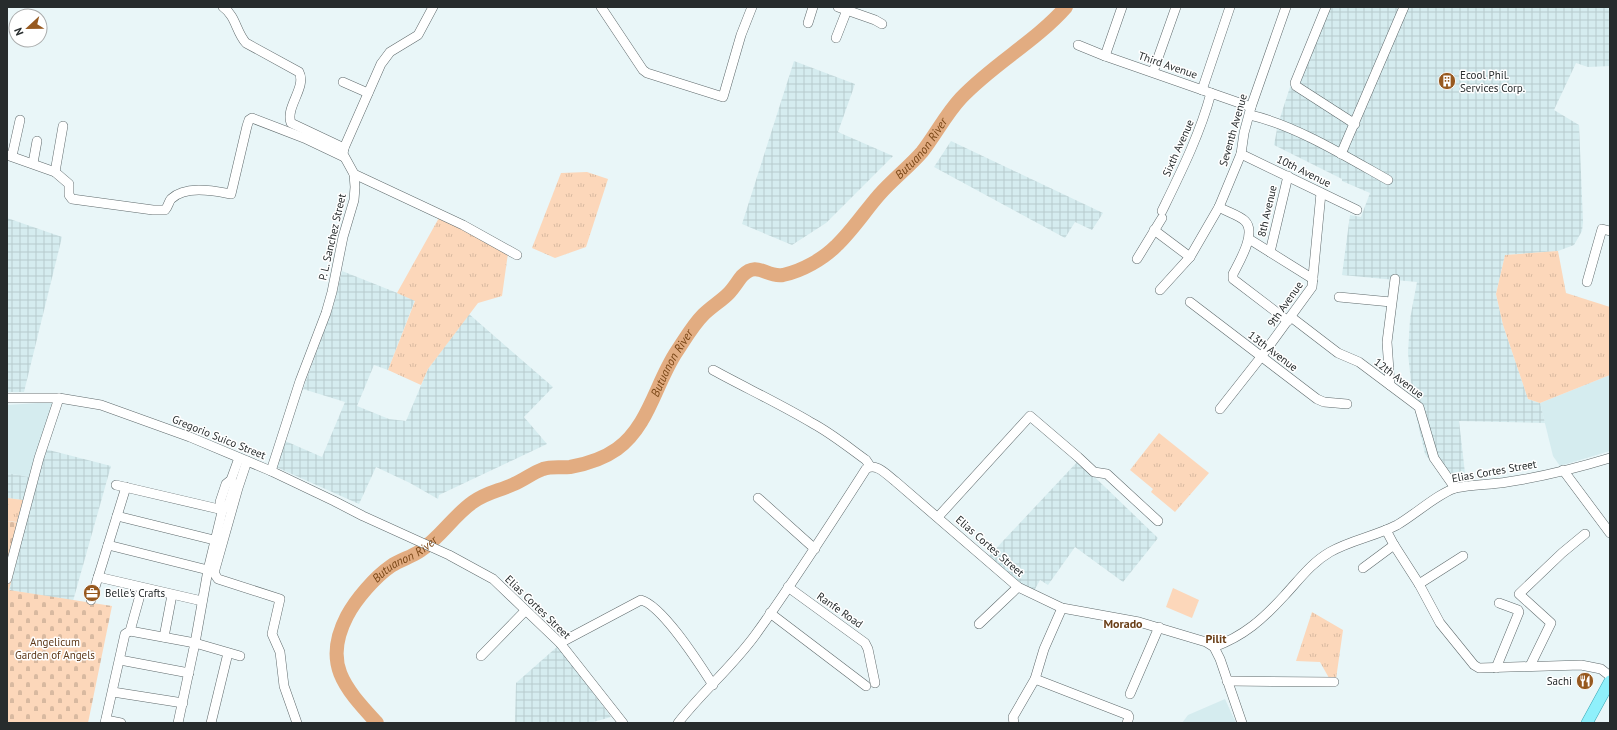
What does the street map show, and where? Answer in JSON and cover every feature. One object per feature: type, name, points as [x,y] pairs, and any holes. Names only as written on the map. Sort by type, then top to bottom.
[{"type":"main road","points":[[1587,723],[1610,681]]},
{"type":"street","points":[[223,7],[230,12],[242,39],[246,43],[299,72],[302,80],[289,116],[291,124],[344,152]]},
{"type":"street","points":[[344,152],[381,64],[386,56],[416,38],[433,7]]},
{"type":"street","points":[[602,7],[643,70],[647,73],[723,97],[741,35],[752,7]]},
{"type":"street","points":[[808,23],[814,7]]},
{"type":"street","points":[[838,7],[878,21],[882,24]]},
{"type":"street","points":[[1105,56],[1122,7]]},
{"type":"street","points":[[1153,72],[1176,7]]},
{"type":"street","points":[[1202,90],[1230,7]]},
{"type":"street","points":[[1326,7],[1295,83],[1296,86],[1355,124]]},
{"type":"street","points":[[1341,154],[1404,7]]},
{"type":"street","name":"Seventh Avenue","points":[[1160,290],[1190,257],[1219,208],[1241,154],[1244,133],[1250,111],[1286,8]]},
{"type":"street","points":[[836,38],[847,10]]},
{"type":"street","name":"Third Avenue","points":[[1078,45],[1211,93],[1283,125],[1341,154],[1388,180]]},
{"type":"street","points":[[343,82],[368,93]]},
{"type":"street","name":"Sixth Avenue","points":[[1137,259],[1154,230],[1183,169],[1204,120],[1211,93]]},
{"type":"street","points":[[20,120],[10,156],[55,172],[68,184],[70,198],[153,210],[165,210],[171,199],[180,194],[194,190],[231,194],[247,126],[249,120],[252,118],[344,152]]},
{"type":"street","points":[[55,172],[63,126]]},
{"type":"street","points":[[33,164],[37,141]]},
{"type":"street","name":"P. L. Sanchez Street","points":[[271,472],[300,381],[326,313],[332,292],[342,237],[354,200],[356,187],[354,174],[344,152]]},
{"type":"street","name":"10th Avenue","points":[[1241,154],[1357,210]]},
{"type":"street","points":[[354,174],[463,225],[517,255]]},
{"type":"street","name":"8th Avenue","points":[[1270,252],[1288,176]]},
{"type":"street","name":"9th Avenue","points":[[1220,409],[1290,319],[1312,287],[1321,193]]},
{"type":"street","points":[[1219,208],[1244,220],[1249,229],[1249,239],[1313,279]]},
{"type":"street","points":[[1587,282],[1602,229],[1610,231]]},
{"type":"street","points":[[1154,230],[1190,257]]},
{"type":"street","name":"12th Avenue","points":[[1249,239],[1233,274],[1233,279],[1338,353],[1359,362],[1420,408],[1434,458],[1455,488]]},
{"type":"street","points":[[1390,385],[1387,342],[1395,280]]},
{"type":"street","points":[[1339,297],[1391,302]]},
{"type":"street","name":"13th Avenue","points":[[1190,302],[1317,399],[1324,402],[1347,404]]},
{"type":"street","name":"Elias Cortes Street","points":[[713,370],[747,389],[771,399],[816,425],[866,460],[870,466],[875,467],[895,481],[1018,586],[1062,608],[1159,627],[1206,642],[1214,647],[1233,640],[1261,618],[1284,596],[1309,567],[1328,553],[1344,544],[1386,530],[1408,518],[1448,491],[1455,488],[1507,482],[1564,470],[1610,458]]},
{"type":"street","name":"Gregorio Suico Street","points":[[7,398],[59,398],[101,405],[190,437],[271,472],[411,539]]},
{"type":"street","points":[[7,579],[39,458],[59,398]]},
{"type":"street","points":[[938,517],[1030,416],[1094,472],[1107,474],[1158,521]]},
{"type":"street","points":[[178,723],[189,674],[214,540],[223,509],[228,506],[234,487],[231,480],[243,460]]},
{"type":"street","points":[[243,460],[238,488],[214,573],[218,578],[280,599],[272,634],[280,652],[284,686],[296,723]]},
{"type":"street","points":[[678,723],[756,635],[815,549],[842,504],[866,469],[870,466]]},
{"type":"street","points":[[1564,470],[1610,533]]},
{"type":"street","points":[[116,485],[223,509]]},
{"type":"street","points":[[91,600],[126,487]]},
{"type":"street","points":[[758,498],[815,549]]},
{"type":"street","points":[[117,516],[214,540]]},
{"type":"street","points":[[1386,530],[1419,584],[1440,623],[1478,668],[1585,665],[1601,669],[1610,676]]},
{"type":"street","points":[[1530,666],[1551,623],[1519,594],[1562,553],[1585,534]]},
{"type":"street","name":"Elias Cortes Street","points":[[411,539],[449,555],[493,579],[560,643],[623,723]]},
{"type":"street","points":[[108,545],[208,570]]},
{"type":"street","points":[[1363,568],[1394,545]]},
{"type":"street","points":[[1419,584],[1464,556]]},
{"type":"street","points":[[98,577],[202,601]]},
{"type":"street","points":[[979,624],[1018,586]]},
{"type":"street","name":"Ranfe Road","points":[[788,587],[859,637],[865,643],[868,649],[876,682]]},
{"type":"street","points":[[130,631],[142,588]]},
{"type":"street","points":[[164,637],[172,595]]},
{"type":"street","points":[[560,643],[641,600],[648,602],[654,607],[670,625],[697,660],[713,685]]},
{"type":"street","points":[[1496,668],[1519,612],[1518,610],[1499,603]]},
{"type":"street","points":[[1014,723],[1013,717],[1034,679],[1044,649],[1062,608]]},
{"type":"street","points":[[481,656],[525,610]]},
{"type":"street","points":[[770,613],[866,686]]},
{"type":"street","points":[[1130,694],[1159,627]]},
{"type":"street","points":[[121,723],[106,722],[125,634],[130,631],[195,643],[240,656]]},
{"type":"street","points":[[1214,647],[1220,659],[1242,723]]},
{"type":"street","points":[[211,723],[228,653]]},
{"type":"street","points":[[120,660],[189,674]]},
{"type":"street","points":[[1034,679],[1128,715],[1129,717],[1126,723]]},
{"type":"street","points":[[1227,681],[1334,682]]},
{"type":"street","points":[[113,692],[183,703]]},
{"type":"shaded area","points":[[1323,7],[1610,7],[1610,66],[1588,67],[1576,63],[1554,110],[1579,125],[1583,222],[1582,231],[1574,245],[1558,251],[1505,255],[1496,294],[1503,325],[1528,399],[1540,403],[1545,423],[1459,421],[1466,482],[1449,484],[1425,454],[1413,402],[1408,353],[1410,319],[1417,282],[1342,275],[1350,215],[1361,217],[1370,193],[1342,181],[1342,179],[1274,145],[1278,124],[1290,87]]},
{"type":"shaded area","points":[[794,61],[855,84],[838,132],[893,156],[826,223],[792,245],[742,224]]},
{"type":"shaded area","points":[[951,141],[1103,213],[1092,230],[1075,222],[1065,238],[934,167]]},
{"type":"shaded area","points":[[7,218],[62,237],[24,392],[7,392]]},
{"type":"shaded area","points":[[342,271],[415,300],[388,370],[374,365],[357,406],[389,419],[406,421],[428,369],[469,314],[553,387],[524,417],[547,444],[439,495],[438,499],[410,483],[376,467],[359,504],[276,467],[283,440],[322,457],[345,402],[303,389],[334,304]]},
{"type":"shaded area","points":[[1610,375],[1610,451],[1560,466],[1553,456],[1540,403]]},
{"type":"shaded area","points":[[53,402],[29,477],[7,473],[7,405]]},
{"type":"shaded area","points":[[45,449],[111,466],[73,601],[9,590]]},
{"type":"shaded area","points":[[1078,461],[1158,538],[1123,582],[1075,547],[1048,585],[1040,580],[1034,591],[1015,579],[988,557]]},
{"type":"shaded area","points":[[7,473],[29,477],[23,500],[7,498]]},
{"type":"shaded area","points":[[558,646],[611,717],[590,723],[515,723],[516,683]]},
{"type":"shaded area","points":[[1225,699],[1236,723],[1182,723],[1188,715]]},
{"type":"green space","points":[[587,172],[608,179],[586,247],[555,258],[532,248],[561,173]]},
{"type":"green space","points":[[440,216],[508,253],[502,296],[478,303],[428,369],[421,385],[388,370],[415,301],[397,293]]},
{"type":"green space","points":[[1558,251],[1566,293],[1610,307],[1610,375],[1540,403],[1528,399],[1503,325],[1496,294],[1505,255]]},
{"type":"green space","points":[[1159,433],[1209,473],[1175,512],[1151,492],[1153,489],[1130,470]]},
{"type":"green space","points":[[7,498],[23,500],[17,522],[7,521]]},
{"type":"green space","name":"Angelicum Garden of Angels","points":[[7,521],[26,524],[9,590],[112,606],[88,723],[7,723]]},
{"type":"green space","points":[[1173,588],[1199,600],[1192,618],[1166,607]]},
{"type":"green space","points":[[1312,612],[1343,630],[1336,679],[1329,678],[1320,662],[1296,661]]},
{"type":"waterway","name":"Butuanon River","points":[[377,723],[355,698],[347,686],[337,662],[337,648],[340,633],[347,616],[355,603],[372,582],[391,566],[417,553],[441,533],[459,514],[478,499],[518,482],[543,469],[570,467],[595,461],[617,449],[628,439],[645,416],[663,376],[692,328],[703,315],[732,290],[742,276],[748,271],[758,269],[772,274],[783,275],[797,271],[812,264],[831,251],[848,234],[884,189],[922,152],[961,98],[987,74],[1054,20],[1066,7]]},
{"type":"place","name":"Ecool Phil. Services Corp.","points":[[1447,81]]},
{"type":"place","name":"Belle's Crafts","points":[[92,593]]},
{"type":"place","name":"Sachi","points":[[1585,681]]},
{"type":"district","name":"Morado","points":[[1123,624]]},
{"type":"district","name":"Pilit","points":[[1216,639]]}]
